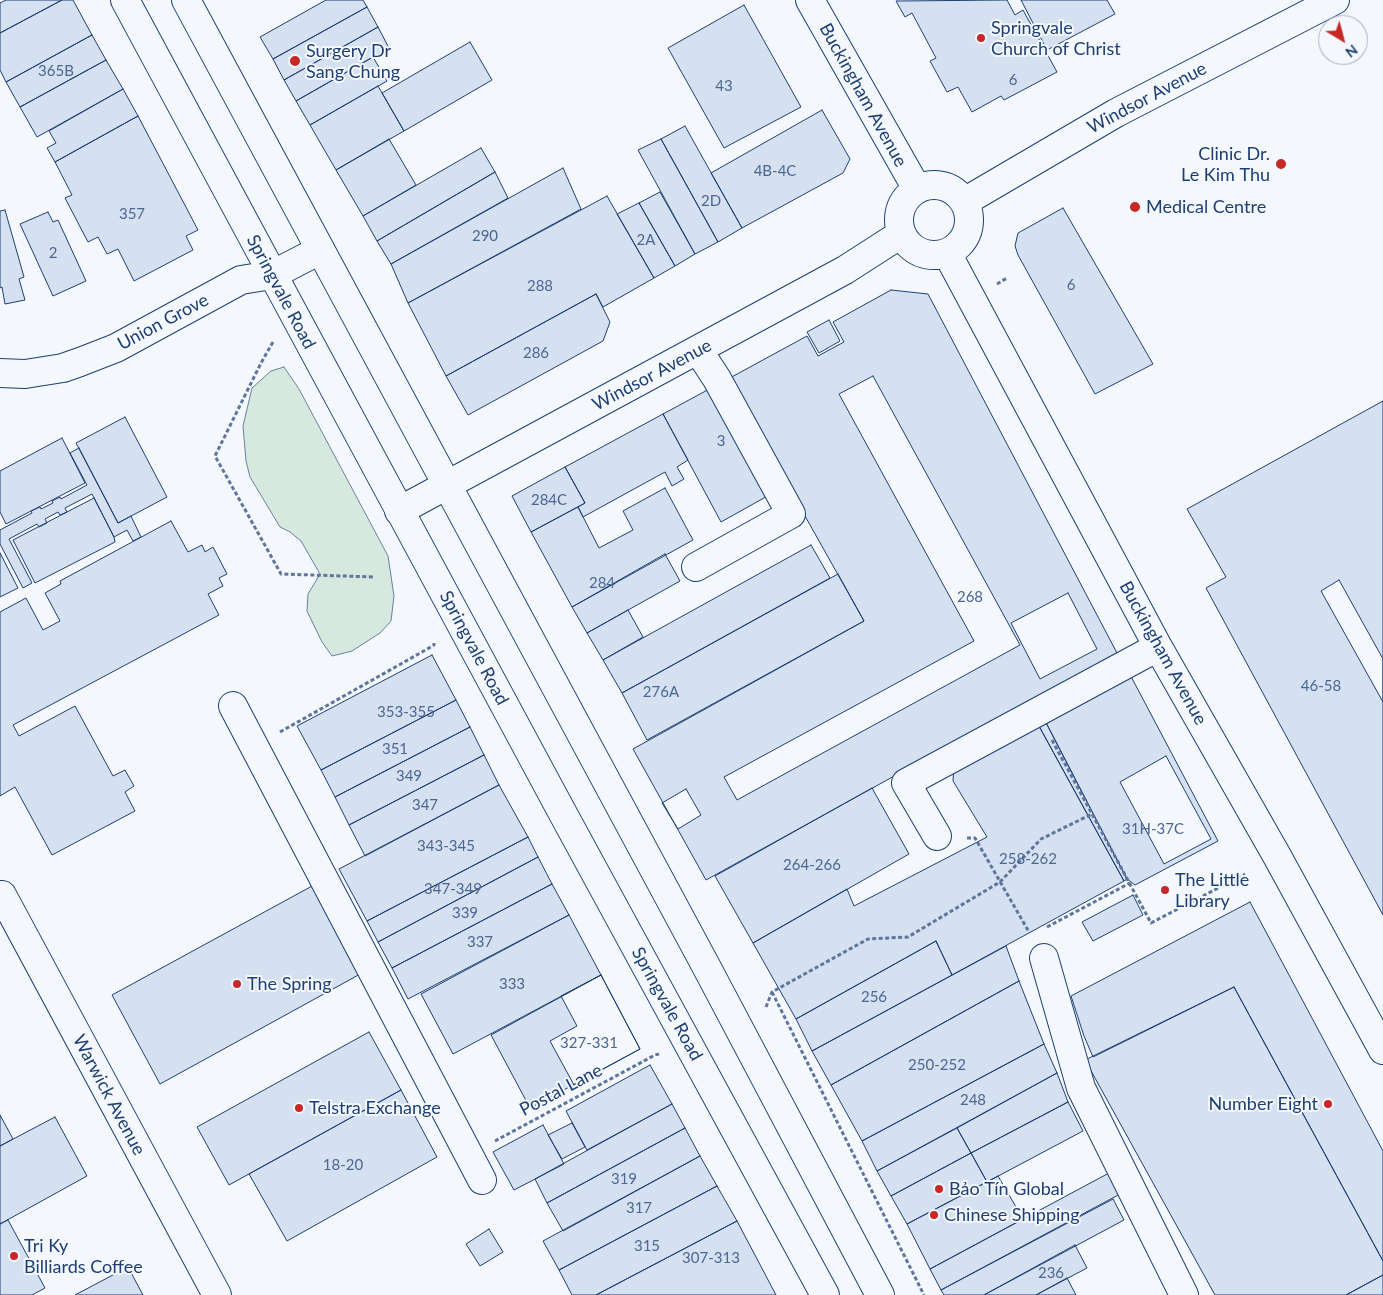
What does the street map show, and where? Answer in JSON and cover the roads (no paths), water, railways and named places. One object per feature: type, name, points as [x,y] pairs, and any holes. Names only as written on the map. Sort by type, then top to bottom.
[{"type":"main road","name":"Springvale Road","points":[[125,0],[399,511],[825,1295]]},
{"type":"main road","points":[[186,0],[702,958],[880,1295]]},
{"type":"main road","name":"Buckingham Avenue","points":[[810,0],[916,190]]},
{"type":"main road","name":"Windsor Avenue","points":[[964,202],[1116,113],[1335,0]]},
{"type":"main road","points":[[938,185],[948,188],[964,202],[968,212],[967,232],[956,248],[947,253],[936,255],[915,250],[907,244],[901,234],[899,214],[908,196],[916,190],[926,186],[938,185]]},
{"type":"main road","name":"Windsor Avenue","points":[[399,511],[845,270],[901,234]]},
{"type":"main road","name":"Union Grove","points":[[0,374],[25,374],[63,368],[80,362],[116,348],[241,280],[272,275],[320,250]]},
{"type":"main road","name":"Buckingham Avenue","points":[[947,253],[1158,647],[1278,856],[1383,1050]]},
{"type":"main road","points":[[696,567],[791,514],[717,379],[698,350]]},
{"type":"main road","points":[[937,836],[906,783],[1158,647]]},
{"type":"main road","points":[[234,706],[482,1180]]},
{"type":"main road","name":"Warwick Avenue","points":[[2,895],[217,1295]]},
{"type":"main road","points":[[1037,947],[1081,1088],[1184,1295]]},
{"type":"place","name":"Springvale Church of Christ","points":[[981,38]]},
{"type":"place","name":"Surgery Dr Sang Chung","points":[[295,61]]},
{"type":"place","name":"Clinic Dr. Le Kim Thu","points":[[1281,164]]},
{"type":"place","name":"Medical Centre","points":[[1135,207]]},
{"type":"place","name":"The Little Library","points":[[1165,890]]},
{"type":"place","name":"The Spring","points":[[237,984]]},
{"type":"place","name":"Number Eight","points":[[1328,1104]]},
{"type":"place","name":"Telstra Exchange","points":[[299,1108]]},
{"type":"place","name":"Bảo Tín Global","points":[[939,1189]]},
{"type":"place","name":"Chinese Shipping","points":[[934,1215]]},
{"type":"place","name":"Tri Ky Billiards Coffee","points":[[14,1256]]}]
